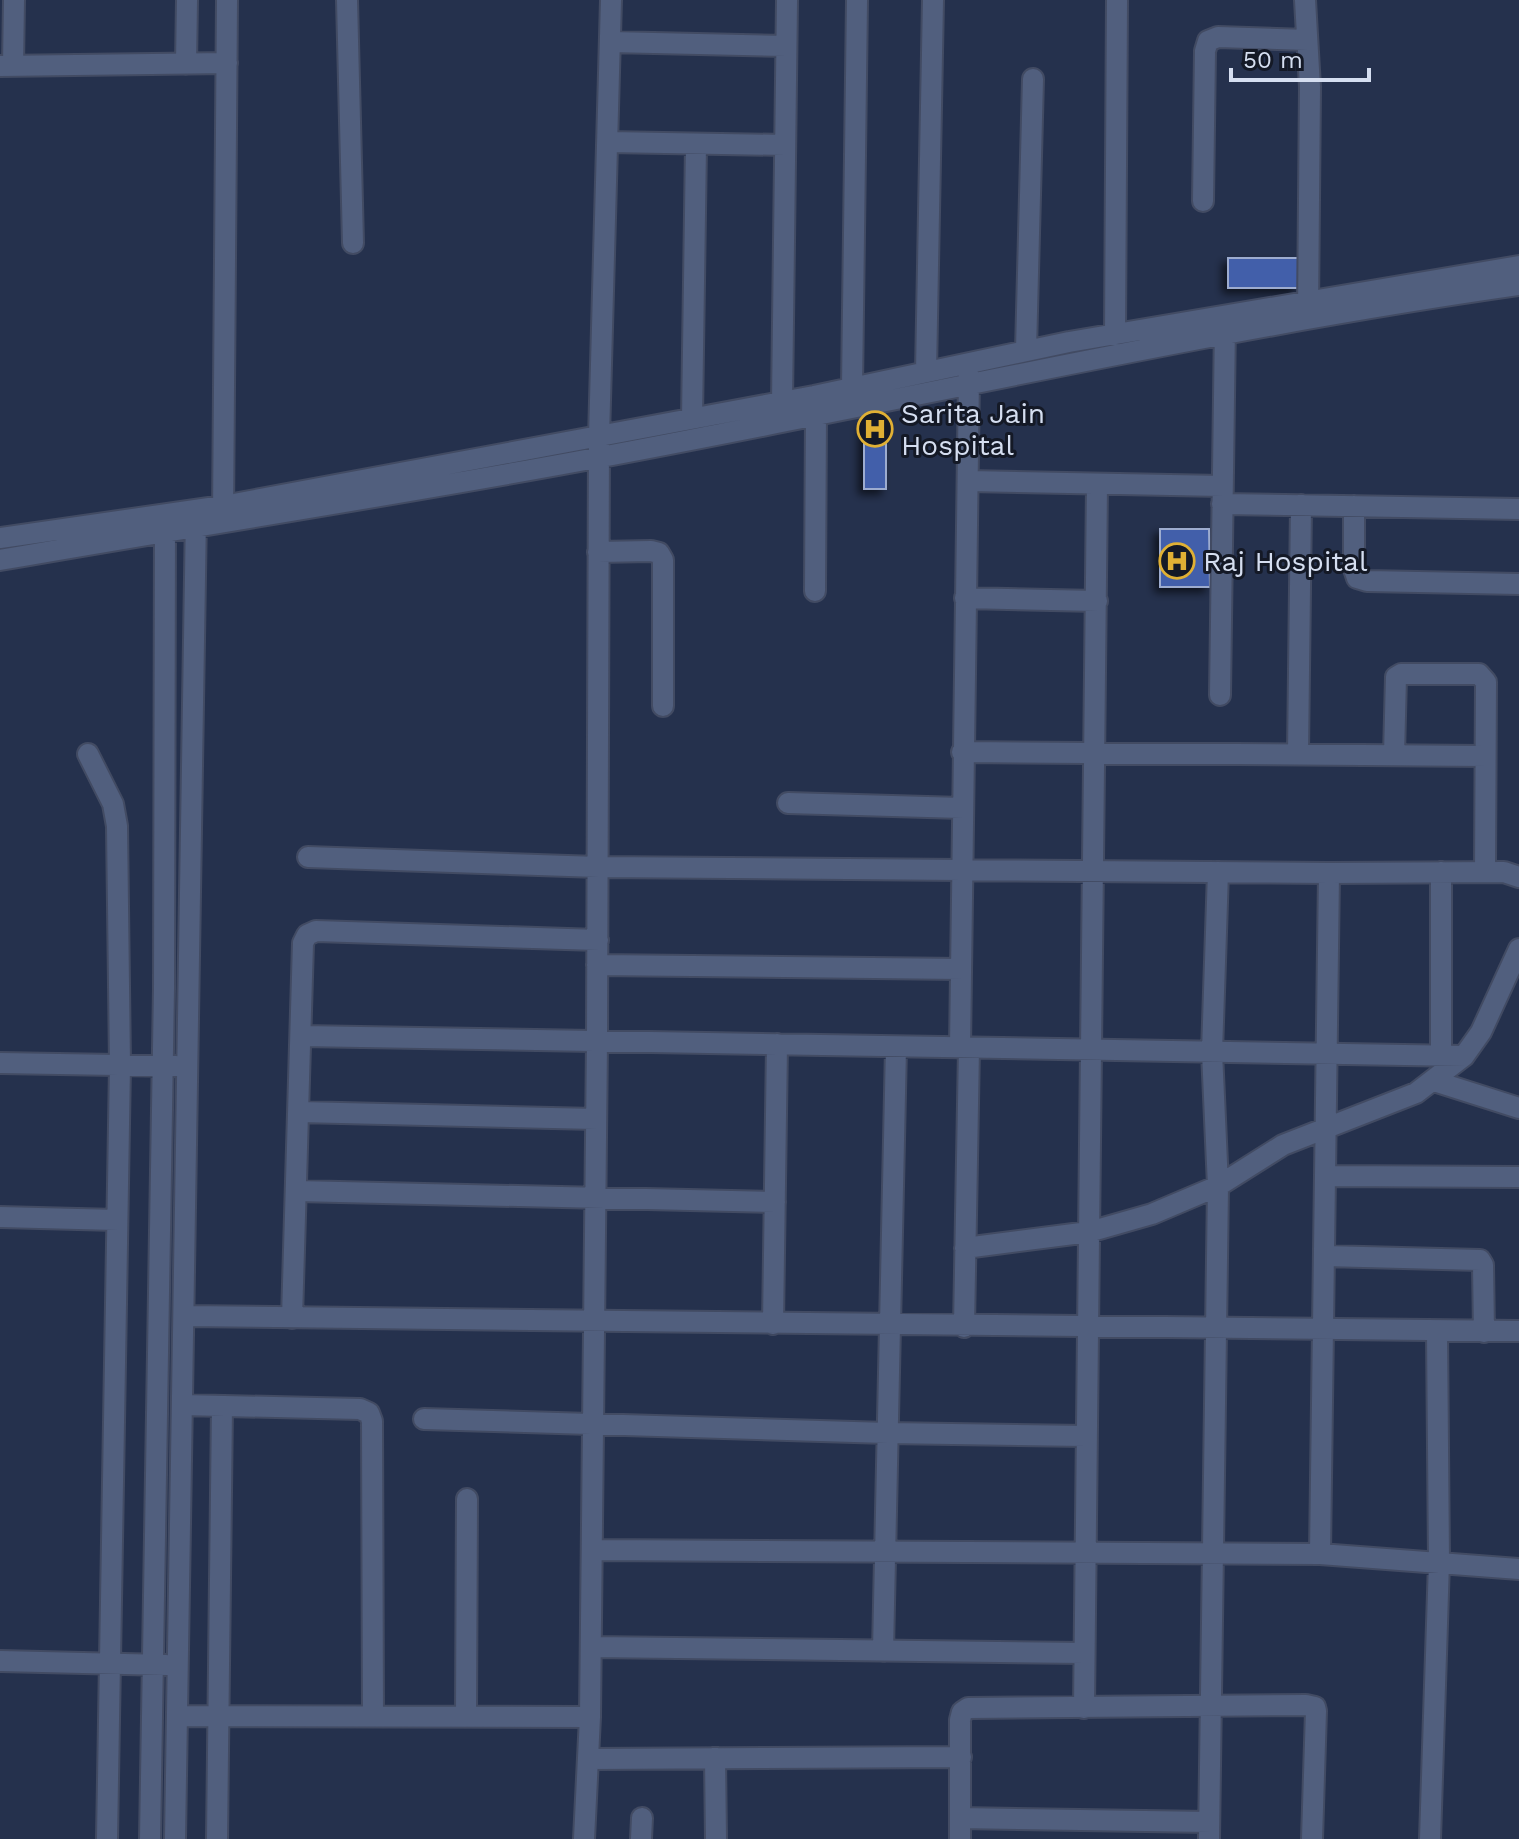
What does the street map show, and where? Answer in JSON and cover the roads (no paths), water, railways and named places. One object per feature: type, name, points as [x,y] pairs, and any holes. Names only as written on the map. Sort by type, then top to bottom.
[{"type":"street","points":[[14,0],[7,66],[227,63]]},
{"type":"street","points":[[186,64],[187,0]]},
{"type":"street","points":[[223,514],[227,0]]},
{"type":"street","points":[[347,0],[353,243]]},
{"type":"street","points":[[584,1839],[590,1759],[598,940],[599,437],[611,0]]},
{"type":"street","points":[[782,403],[787,0]]},
{"type":"street","points":[[852,388],[857,0]]},
{"type":"street","points":[[926,372],[933,0]]},
{"type":"street","points":[[1115,335],[1117,0]]},
{"type":"street","points":[[1305,0],[1308,309]]},
{"type":"street","points":[[1203,201],[1205,51],[1208,41],[1218,37],[1307,40]]},
{"type":"street","points":[[610,42],[786,46]]},
{"type":"street","points":[[1026,350],[1033,79]]},
{"type":"street","points":[[608,142],[785,145]]},
{"type":"street","points":[[692,419],[696,145]]},
{"type":"street","points":[[223,514],[326,507],[599,458],[968,386],[1225,324],[1519,266]]},
{"type":"street","points":[[1308,309],[1519,285]]},
{"type":"street","points":[[0,538],[223,514],[782,403],[1026,350],[1115,335],[1225,324]]},
{"type":"street","points":[[1220,695],[1225,324]]},
{"type":"street","points":[[964,1327],[965,1048],[961,869],[969,364]]},
{"type":"street","points":[[815,591],[816,415]]},
{"type":"street","points":[[968,481],[1097,484],[1301,505],[1519,509]]},
{"type":"street","points":[[1084,1708],[1097,484]]},
{"type":"street","points":[[1298,754],[1301,505]]},
{"type":"street","points":[[1354,506],[1354,569],[1357,578],[1367,581],[1519,584]]},
{"type":"street","points":[[175,1839],[196,518]]},
{"type":"street","points":[[0,560],[164,522]]},
{"type":"street","points":[[150,1839],[163,1065],[164,522]]},
{"type":"street","points":[[598,552],[651,551],[659,553],[663,560],[663,706]]},
{"type":"street","points":[[965,598],[1097,601]]},
{"type":"street","points":[[1394,755],[1396,677],[1401,674],[1479,674],[1484,677],[1485,872]]},
{"type":"street","points":[[962,752],[1485,756]]},
{"type":"street","points":[[88,754],[113,804],[117,826],[120,1065],[107,1839]]},
{"type":"street","points":[[788,803],[962,808]]},
{"type":"street","points":[[308,857],[598,867],[1504,872],[1519,877]]},
{"type":"street","points":[[960,1818],[1209,1831],[1218,1186],[1212,1052],[1218,872]]},
{"type":"street","points":[[1441,872],[1441,1054]]},
{"type":"street","points":[[1320,1554],[1329,873]]},
{"type":"street","points":[[292,1318],[303,943],[307,935],[316,931],[598,940]]},
{"type":"street","points":[[965,1248],[1089,1232],[1152,1214],[1218,1186],[1283,1145],[1404,1099],[1434,1081],[1464,1056],[1495,1005],[1519,949]]},
{"type":"street","points":[[597,965],[961,969]]},
{"type":"street","points":[[302,1036],[1464,1056]]},
{"type":"street","points":[[773,1324],[777,1044]]},
{"type":"street","points":[[883,1651],[896,1047]]},
{"type":"street","points":[[0,1063],[188,1066]]},
{"type":"street","points":[[1434,1081],[1519,1108]]},
{"type":"street","points":[[299,1112],[596,1119]]},
{"type":"street","points":[[1326,1176],[1519,1177]]},
{"type":"street","points":[[297,1191],[775,1202]]},
{"type":"street","points":[[0,1217],[117,1220]]},
{"type":"street","points":[[1325,1256],[1480,1260],[1483,1265],[1484,1332]]},
{"type":"street","points":[[184,1316],[1519,1331]]},
{"type":"street","points":[[1430,1839],[1439,1562],[1437,1332]]},
{"type":"street","points":[[182,1405],[360,1409],[369,1413],[372,1421],[373,1716]]},
{"type":"street","points":[[217,1839],[222,1406]]},
{"type":"street","points":[[424,1419],[1086,1436]]},
{"type":"street","points":[[466,1715],[467,1499]]},
{"type":"street","points":[[592,1550],[1320,1554],[1519,1569]]},
{"type":"street","points":[[591,1647],[1084,1653]]},
{"type":"street","points":[[0,1661],[178,1665]]},
{"type":"street","points":[[960,1839],[960,1720],[962,1712],[968,1708],[1212,1706],[1315,1707],[1312,1839]]},
{"type":"street","points":[[177,1716],[590,1717]]},
{"type":"street","points":[[590,1759],[961,1757]]},
{"type":"street","points":[[715,1758],[716,1839]]},
{"type":"street","points":[[641,1839],[642,1818]]},
{"type":"place","name":"Sarita Jain Hospital","points":[[875,429]]},
{"type":"place","name":"Raj Hospital","points":[[1177,561]]}]
